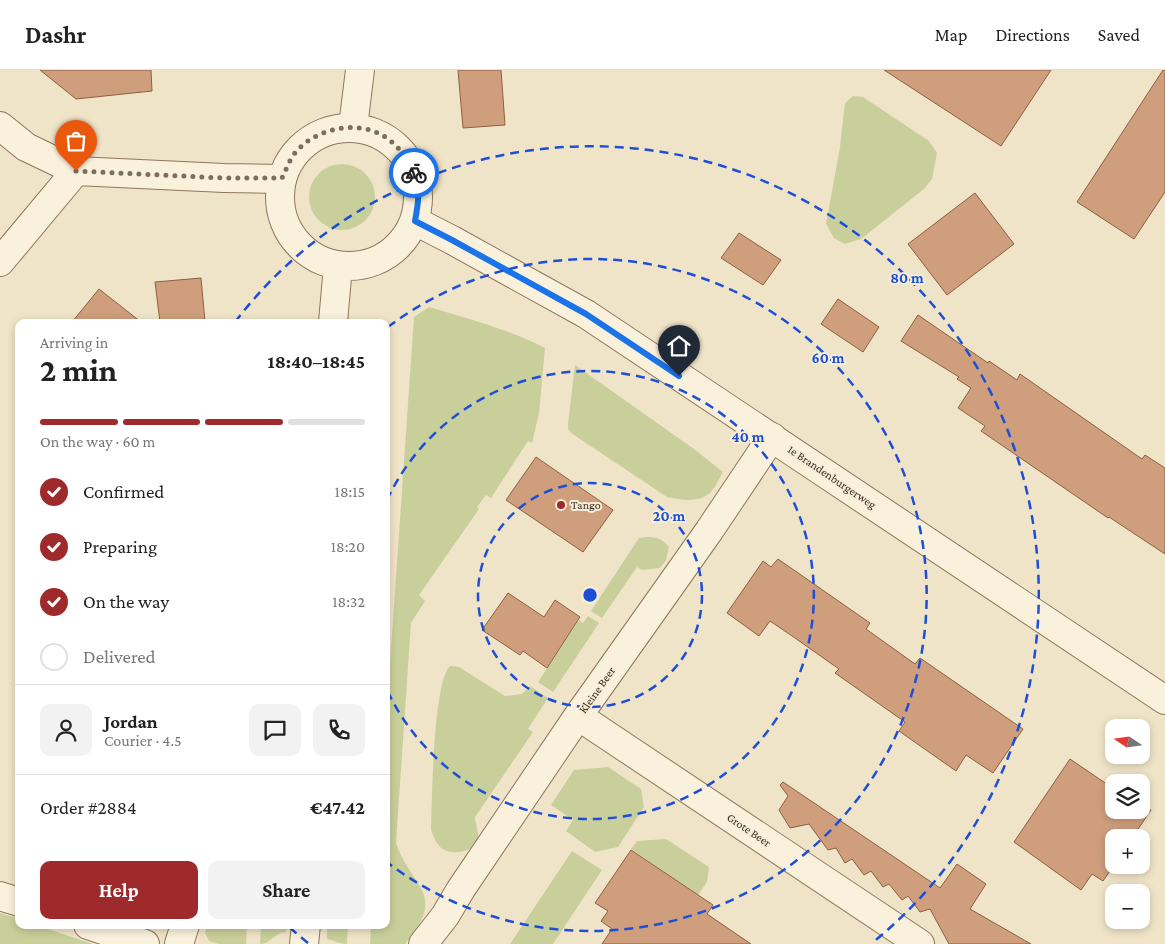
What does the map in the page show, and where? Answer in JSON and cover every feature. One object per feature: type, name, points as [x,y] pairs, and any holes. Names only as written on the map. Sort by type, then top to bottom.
[{"type":"street","points":[[353,127],[360,70]]},
{"type":"street","points":[[0,126],[26,148],[76,171],[224,178],[282,178]]},
{"type":"street","points":[[353,127],[374,132],[393,142],[407,159],[417,179],[419,200],[415,221],[403,242],[384,257],[361,266],[338,266],[316,258],[297,244],[285,225],[280,202],[282,178],[292,157],[308,140],[330,130],[353,127]]},
{"type":"street","points":[[0,262],[76,171]]},
{"type":"street","name":"1e Brandenburgerweg","points":[[415,221],[586,314],[1165,700]]},
{"type":"street","points":[[333,319],[338,266]]},
{"type":"street","name":"Kleine Beer","points":[[423,944],[445,916],[467,880],[578,716],[709,531],[772,437]]},
{"type":"street","name":"Grote Beer","points":[[578,716],[920,944]]},
{"type":"street","points":[[0,896],[15,901]]},
{"type":"street","points":[[100,929],[145,944]]},
{"type":"street","points":[[179,944],[184,929]]},
{"type":"street","points":[[304,944],[306,929]]},
{"type":"green space","points":[[853,96],[863,97],[929,141],[937,153],[932,179],[924,189],[861,239],[845,244],[834,238],[826,224],[840,147],[845,103]]},
{"type":"green space","points":[[335,164],[349,164],[361,169],[370,178],[375,190],[373,210],[366,221],[349,230],[335,230],[323,225],[314,216],[309,204],[309,190],[314,178],[323,169]]},
{"type":"green space","points":[[429,307],[503,330],[545,348],[539,413],[532,443],[528,441],[491,498],[486,495],[477,507],[479,509],[419,595],[425,601],[411,623],[396,843],[423,892],[425,902],[424,913],[418,927],[405,944],[370,944],[371,929],[390,929],[390,664],[414,317]]},
{"type":"green space","points":[[575,365],[694,449],[723,472],[710,493],[695,499],[684,500],[667,497],[571,433],[568,429],[568,424]]},
{"type":"green space","points":[[639,538],[659,539],[669,547],[666,560],[660,568],[642,570],[637,567],[602,618],[591,611]]},
{"type":"green space","points":[[588,616],[599,623],[553,692],[538,682],[579,620],[583,623]]},
{"type":"green space","points":[[450,666],[459,667],[505,696],[522,694],[530,686],[548,698],[528,729],[533,732],[475,817],[478,835],[476,842],[468,850],[457,852],[441,848],[431,830],[434,744],[437,718],[444,676]]},
{"type":"green space","points":[[608,767],[641,789],[644,807],[618,847],[595,852],[566,831],[573,820],[551,805],[574,770]]},
{"type":"green space","points":[[666,839],[709,867],[707,882],[698,895],[631,849],[637,841]]},
{"type":"green space","points":[[572,851],[602,870],[553,944],[510,944]]},
{"type":"green space","points":[[0,913],[15,918],[15,929],[48,929],[93,944],[0,944]]},
{"type":"green space","points":[[206,929],[247,929],[246,944],[219,944],[209,941],[205,933]]},
{"type":"green space","points":[[261,929],[286,929],[286,932],[260,944]]},
{"type":"green space","points":[[327,929],[348,929],[347,944],[327,939]]},
{"type":"building","points":[[40,70],[151,70],[152,91],[76,99]]},
{"type":"building","points":[[458,70],[501,70],[505,125],[463,128]]},
{"type":"building","points":[[884,70],[1051,70],[1001,146]]},
{"type":"building","points":[[1163,70],[1165,70],[1165,192],[1134,239],[1077,202]]},
{"type":"building","points":[[975,193],[1014,244],[947,295],[908,244]]},
{"type":"building","points":[[739,233],[781,260],[763,285],[721,258]]},
{"type":"building","points":[[201,278],[205,319],[160,319],[155,282]]},
{"type":"building","points":[[99,289],[137,319],[74,319]]},
{"type":"building","points":[[838,299],[879,327],[863,352],[821,324]]},
{"type":"building","points":[[918,315],[988,363],[989,361],[1017,380],[1020,374],[1142,459],[1145,455],[1165,468],[1165,554],[1108,518],[981,431],[985,426],[958,408],[971,388],[957,379],[959,377],[901,341]]},
{"type":"building","points":[[536,457],[613,510],[583,552],[506,500]]},
{"type":"building","points":[[778,559],[870,623],[866,629],[915,664],[920,658],[1023,729],[993,773],[966,755],[956,771],[899,731],[905,722],[835,673],[839,669],[795,638],[770,621],[759,636],[727,613],[763,561],[771,567]]},
{"type":"building","points":[[508,593],[544,617],[555,600],[580,617],[547,668],[523,651],[520,655],[482,630]]},
{"type":"building","points":[[1070,759],[1105,783],[1105,819],[1145,819],[1138,829],[1105,829],[1105,874],[1108,874],[1103,881],[1092,874],[1081,890],[1014,842]]},
{"type":"building","points":[[783,782],[940,888],[957,864],[986,884],[970,909],[1031,944],[949,944],[930,909],[920,912],[908,896],[902,900],[889,884],[883,887],[871,871],[864,875],[852,859],[845,863],[836,848],[828,850],[809,824],[790,828],[779,810],[788,796],[780,785]]},
{"type":"building","points":[[631,850],[713,905],[707,914],[751,944],[602,944],[612,929],[601,921],[608,911],[595,903]]},
{"type":"way so far","points":[[76,171],[224,178],[282,178],[292,157],[308,140],[330,130],[353,127],[374,132],[393,142],[407,159],[414,173]]},
{"type":"place","name":"Tango","points":[[561,505]]},
{"type":"route","points":[[414,173],[417,179],[419,200],[415,221],[586,314],[679,376]]}]
